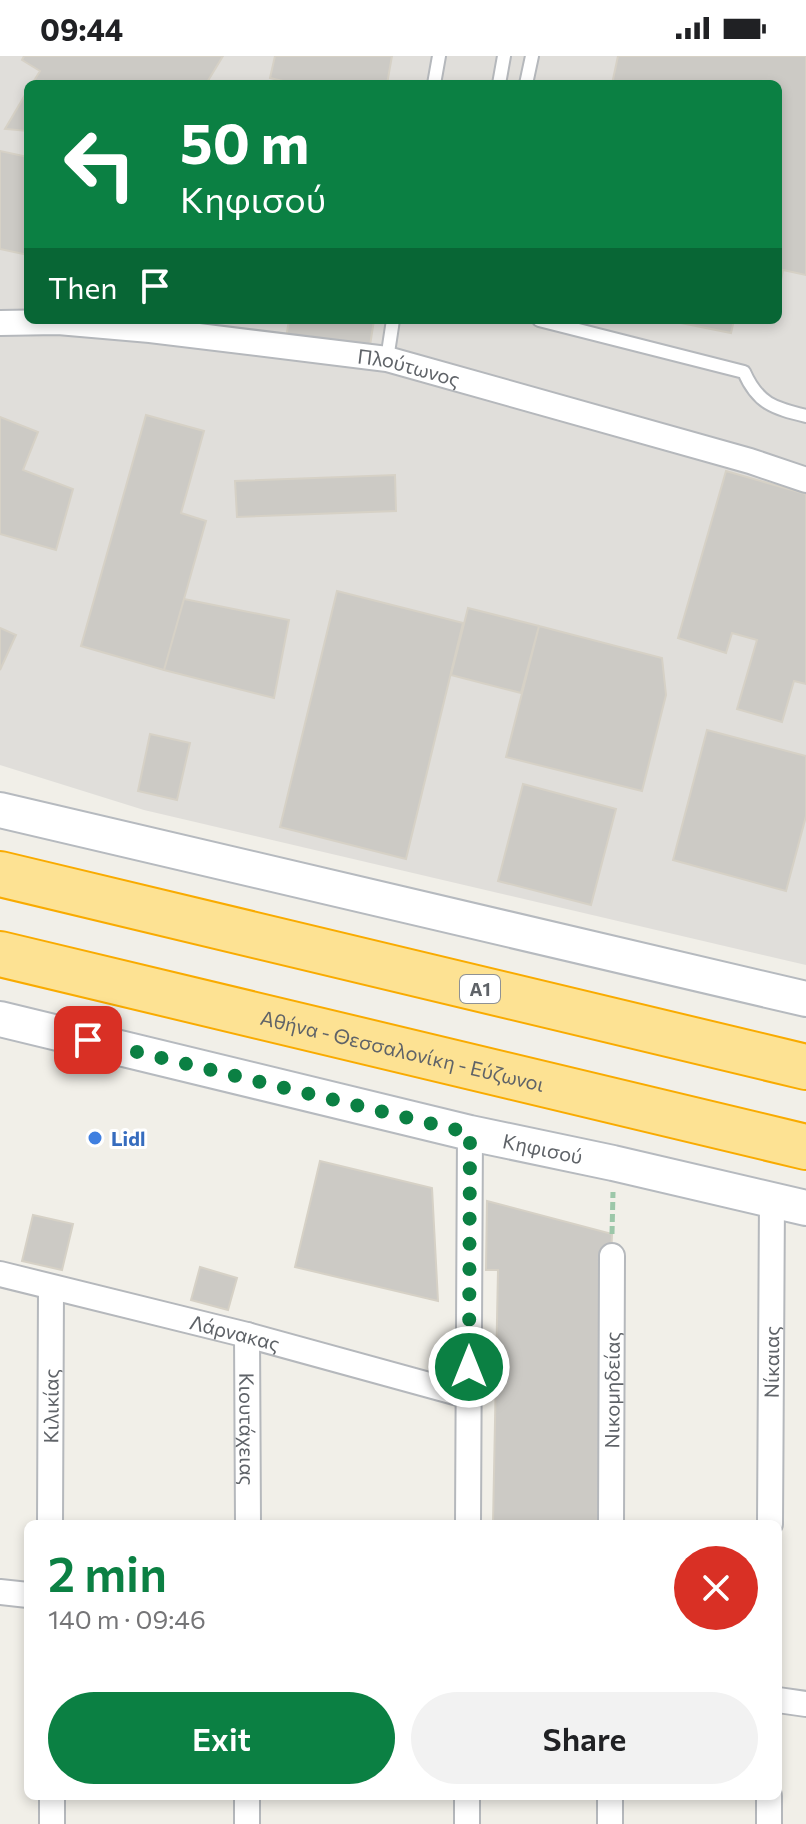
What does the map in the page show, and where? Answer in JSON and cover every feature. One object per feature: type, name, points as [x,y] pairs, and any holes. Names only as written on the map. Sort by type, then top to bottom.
[{"type":"highway","name":"Α1","points":[[0,874],[806,1067]]},
{"type":"highway","name":"Αθήνα - Θεσσαλονίκη - Εύζωνοι","points":[[0,954],[806,1147]]},
{"type":"main road","points":[[0,810],[806,999]]},
{"type":"main road","name":"Κηφισού","points":[[0,1019],[470,1133],[806,1208]]},
{"type":"street","name":"Πλούτωνος","points":[[0,323],[24,323]]},
{"type":"street","name":"Πλούτωνος","points":[[81,324],[387,359],[750,461],[806,480]]},
{"type":"street","points":[[468,1520],[470,1133]]},
{"type":"street","name":"Νίκαιας","points":[[770,1520],[772,1200]]},
{"type":"street","name":"Νικομηδείας","points":[[611,1520],[612,1256]]},
{"type":"street","name":"Λάρνακας","points":[[0,1274],[247,1335],[469,1396]]},
{"type":"street","name":"Κιλικίας","points":[[50,1520],[51,1288]]},
{"type":"street","name":"Κιουτάχειας","points":[[247,1335],[248,1520]]},
{"type":"street","points":[[0,1592],[24,1595]]},
{"type":"street","points":[[782,1701],[806,1704]]},
{"type":"street","points":[[52,1800],[52,1824]]},
{"type":"street","points":[[247,1800],[247,1824]]},
{"type":"street","points":[[467,1800],[467,1824]]},
{"type":"street","points":[[610,1800],[610,1824]]},
{"type":"street","points":[[769,1800],[769,1824]]},
{"type":"lane","points":[[435,80],[439,56]]},
{"type":"lane","points":[[500,80],[504,56]]},
{"type":"lane","points":[[527,80],[532,56]]},
{"type":"lane","points":[[387,359],[392,324]]},
{"type":"lane","points":[[554,324],[744,372],[752,390],[763,401],[806,416]]},
{"type":"path","points":[[612,1256],[613,1163]]},
{"type":"shaded area","points":[[0,56],[806,56],[806,965],[144,810],[0,765]]},
{"type":"building","points":[[24,56],[223,56],[208,80],[34,80],[40,71],[22,60]]},
{"type":"building","points":[[275,56],[392,56],[388,80],[270,78]]},
{"type":"building","points":[[618,56],[806,56],[806,275],[783,270],[782,275],[782,80],[613,80]]},
{"type":"building","points":[[24,97],[24,131],[5,129]]},
{"type":"building","points":[[0,151],[24,156],[24,254],[0,249]]},
{"type":"building","points":[[288,324],[373,324],[369,352],[286,338]]},
{"type":"building","points":[[686,324],[733,324],[731,333]]},
{"type":"building","points":[[146,415],[204,431],[181,513],[206,521],[164,670],[81,646]]},
{"type":"building","points":[[0,417],[38,432],[23,470],[73,489],[56,550],[0,534]]},
{"type":"building","points":[[726,471],[806,494],[806,684],[794,681],[782,722],[737,709],[757,640],[732,633],[726,653],[678,638]]},
{"type":"building","points":[[395,475],[396,511],[237,517],[235,481]]},
{"type":"building","points":[[337,591],[463,623],[406,859],[280,827]]},
{"type":"building","points":[[184,599],[289,620],[274,698],[164,670]]},
{"type":"building","points":[[468,608],[539,626],[521,693],[451,675]]},
{"type":"building","points":[[539,626],[662,658],[666,695],[642,791],[506,757]]},
{"type":"building","points":[[0,628],[16,635],[0,670]]},
{"type":"building","points":[[707,730],[806,756],[806,816],[786,891],[673,860]]},
{"type":"building","points":[[150,734],[190,743],[177,800],[138,791]]},
{"type":"building","points":[[523,784],[616,809],[591,905],[498,881]]},
{"type":"building","points":[[320,1161],[432,1188],[438,1301],[295,1267]]},
{"type":"building","points":[[487,1201],[612,1234],[600,1520],[493,1520],[498,1270],[486,1270]]},
{"type":"building","points":[[33,1215],[73,1224],[62,1270],[22,1261]]},
{"type":"building","points":[[200,1267],[237,1278],[228,1310],[191,1300]]},
{"type":"place","name":"Lidl","points":[[95,1138]]},
{"type":"route","points":[[88,1040],[470,1133],[469,1367]]}]
